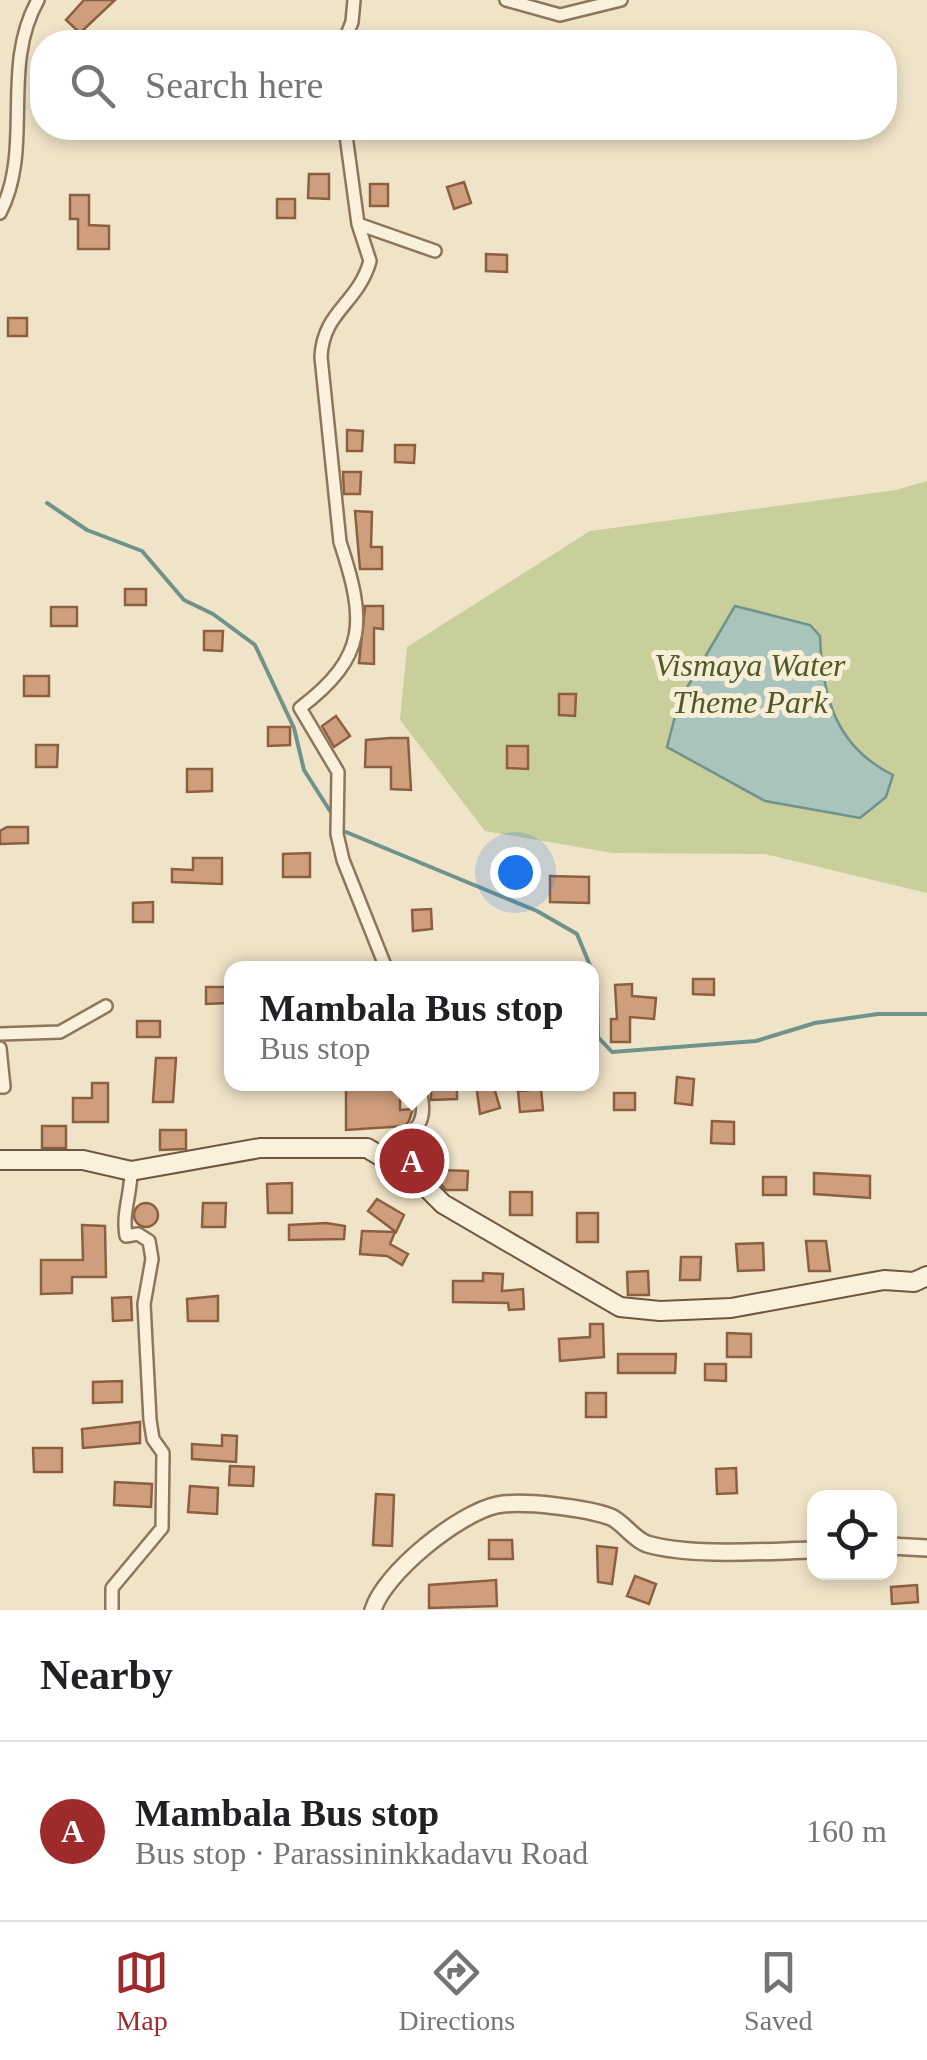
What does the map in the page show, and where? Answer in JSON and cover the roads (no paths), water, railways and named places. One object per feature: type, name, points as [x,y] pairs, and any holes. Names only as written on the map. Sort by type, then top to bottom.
[{"type":"main road","points":[[0,1160],[83,1160],[132,1171],[260,1148],[367,1148],[416,1178],[443,1204],[620,1307],[660,1312],[731,1308],[884,1280],[914,1282],[927,1276]]},
{"type":"street","points":[[7,46],[28,9],[38,0]]},
{"type":"street","points":[[349,30],[354,0]]},
{"type":"street","points":[[506,0],[560,15],[620,0]]},
{"type":"street","points":[[0,213],[6,202],[10,156],[4,130]]},
{"type":"street","points":[[347,140],[358,224],[370,261],[365,278],[322,333],[321,357],[340,542],[350,570],[358,636],[336,681],[300,708],[338,772],[340,847],[383,961]]},
{"type":"street","points":[[358,224],[435,251]]},
{"type":"street","points":[[0,1034],[60,1032],[106,1006]]},
{"type":"street","points":[[0,1048],[4,1087],[0,1087]]},
{"type":"street","points":[[381,1155],[422,1124],[419,1091]]},
{"type":"street","points":[[112,1610],[112,1588],[162,1528],[164,1453],[153,1439],[150,1420],[144,1304],[152,1260],[149,1241],[138,1234],[126,1236],[124,1209],[132,1196],[132,1171]]},
{"type":"street","points":[[373,1610],[378,1594],[427,1542],[497,1505],[572,1509],[613,1518],[645,1543],[736,1552],[807,1550]]},
{"type":"street","points":[[897,1546],[927,1548]]},
{"type":"water","points":[[735,606],[810,625],[820,636],[824,680],[836,718],[858,750],[893,775],[886,797],[860,818],[765,801],[667,747],[679,701]]},
{"type":"waterway","points":[[47,503],[87,530],[142,551],[184,600],[213,614],[255,645],[294,728],[304,770],[330,811]]},
{"type":"waterway","points":[[346,832],[537,911],[577,934],[588,961]]},
{"type":"waterway","points":[[599,1038],[612,1052],[756,1041],[815,1023],[878,1014],[927,1014]]},
{"type":"place","name":"Mambala Bus stop","points":[[412,1161]]},
{"type":"park label","name":"Vismaya Water Theme Park","points":[[750,684]]}]
